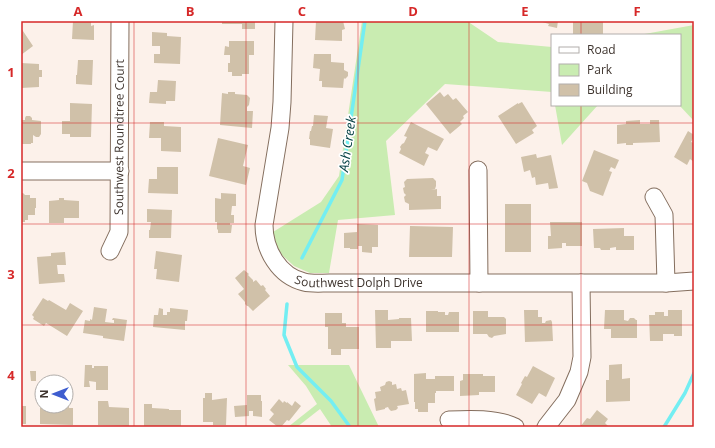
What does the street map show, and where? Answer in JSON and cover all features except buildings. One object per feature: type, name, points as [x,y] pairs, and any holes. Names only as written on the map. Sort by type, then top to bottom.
[{"type":"street","name":"Southwest Roundtree Court","points":[[110,251],[119,232],[120,21]]},
{"type":"street","name":"Southwest Dolph Drive","points":[[284,21],[280,128],[264,225],[264,235],[268,249],[279,267],[291,277],[305,282],[329,283],[666,283],[694,281]]},
{"type":"street","points":[[478,170],[479,283]]},
{"type":"street","points":[[21,171],[120,171]]},
{"type":"street","points":[[654,197],[664,215],[666,283]]},
{"type":"street","points":[[546,427],[567,400],[579,372],[582,357],[581,283]]},
{"type":"street","points":[[449,420],[478,419],[509,424],[515,427]]},
{"type":"green space","points":[[362,21],[467,21],[498,42],[551,47],[551,92],[445,84],[386,141],[395,215],[338,220],[329,273],[310,273],[294,266],[282,255],[276,244],[273,232],[321,202],[339,176]]},
{"type":"green space","points":[[694,25],[694,121],[680,106],[681,34],[644,34]]},
{"type":"green space","points":[[555,106],[597,106],[562,145]]},
{"type":"green space","points":[[288,365],[349,365],[379,427],[332,427],[320,409],[297,427],[288,427],[317,404],[306,386]]},
{"type":"waterway","name":"Ash Creek","points":[[302,258],[342,180],[365,21]]},
{"type":"waterway","name":"Ash Creek","points":[[287,304],[284,335],[297,367],[331,401],[350,427]]},
{"type":"waterway","points":[[664,427],[685,393],[694,373]]}]
